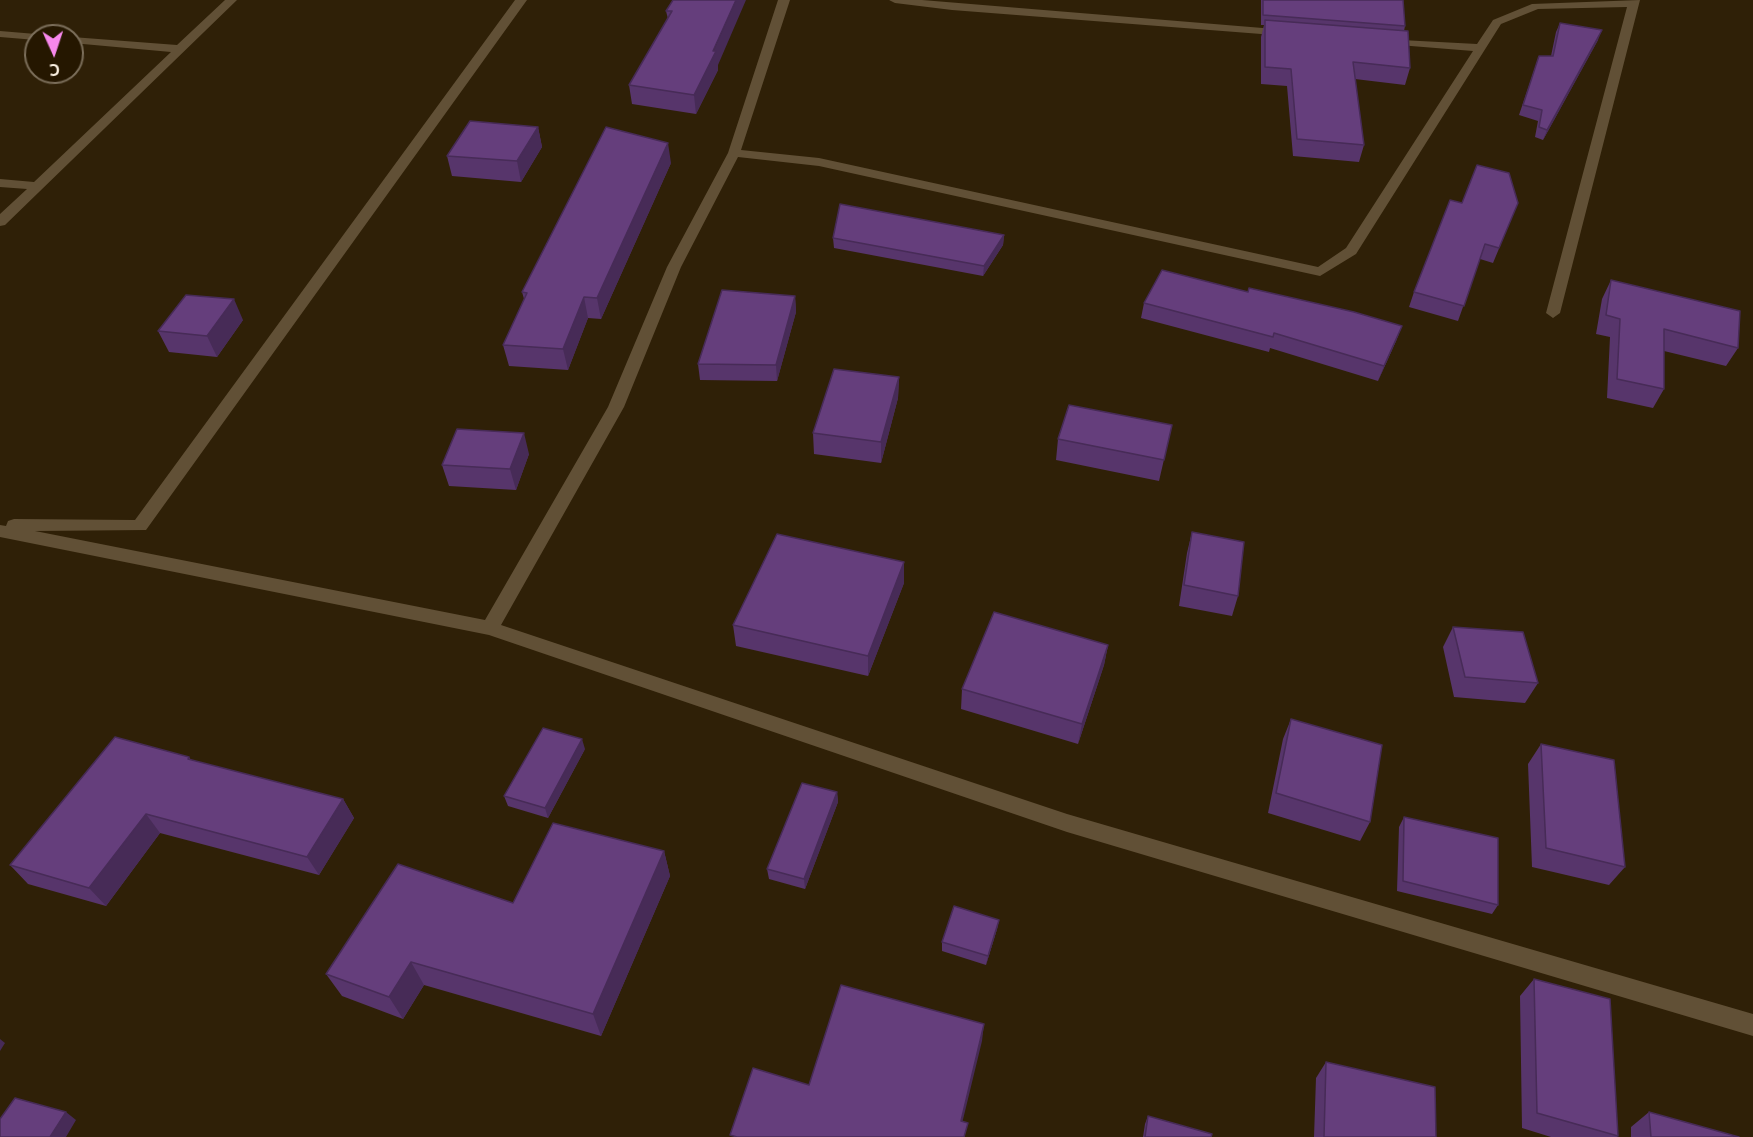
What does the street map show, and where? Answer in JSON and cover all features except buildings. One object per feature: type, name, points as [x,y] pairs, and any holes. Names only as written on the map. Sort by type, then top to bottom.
[{"type":"street","points":[[0,222],[231,0]]},
{"type":"street","points":[[0,525],[140,526],[521,0]]},
{"type":"street","points":[[490,628],[616,407],[674,267],[734,153],[784,0]]},
{"type":"street","points":[[895,0],[952,7],[1304,34]]},
{"type":"street","points":[[734,153],[819,162],[1320,272],[1351,251],[1497,22],[1536,6],[1634,2],[1553,313]]},
{"type":"street","points":[[0,34],[24,36]]},
{"type":"street","points":[[1374,40],[1480,48]]},
{"type":"street","points":[[84,41],[181,49]]},
{"type":"street","points":[[0,183],[38,186]]},
{"type":"street","points":[[0,531],[490,628],[1067,823],[1753,1025]]}]
